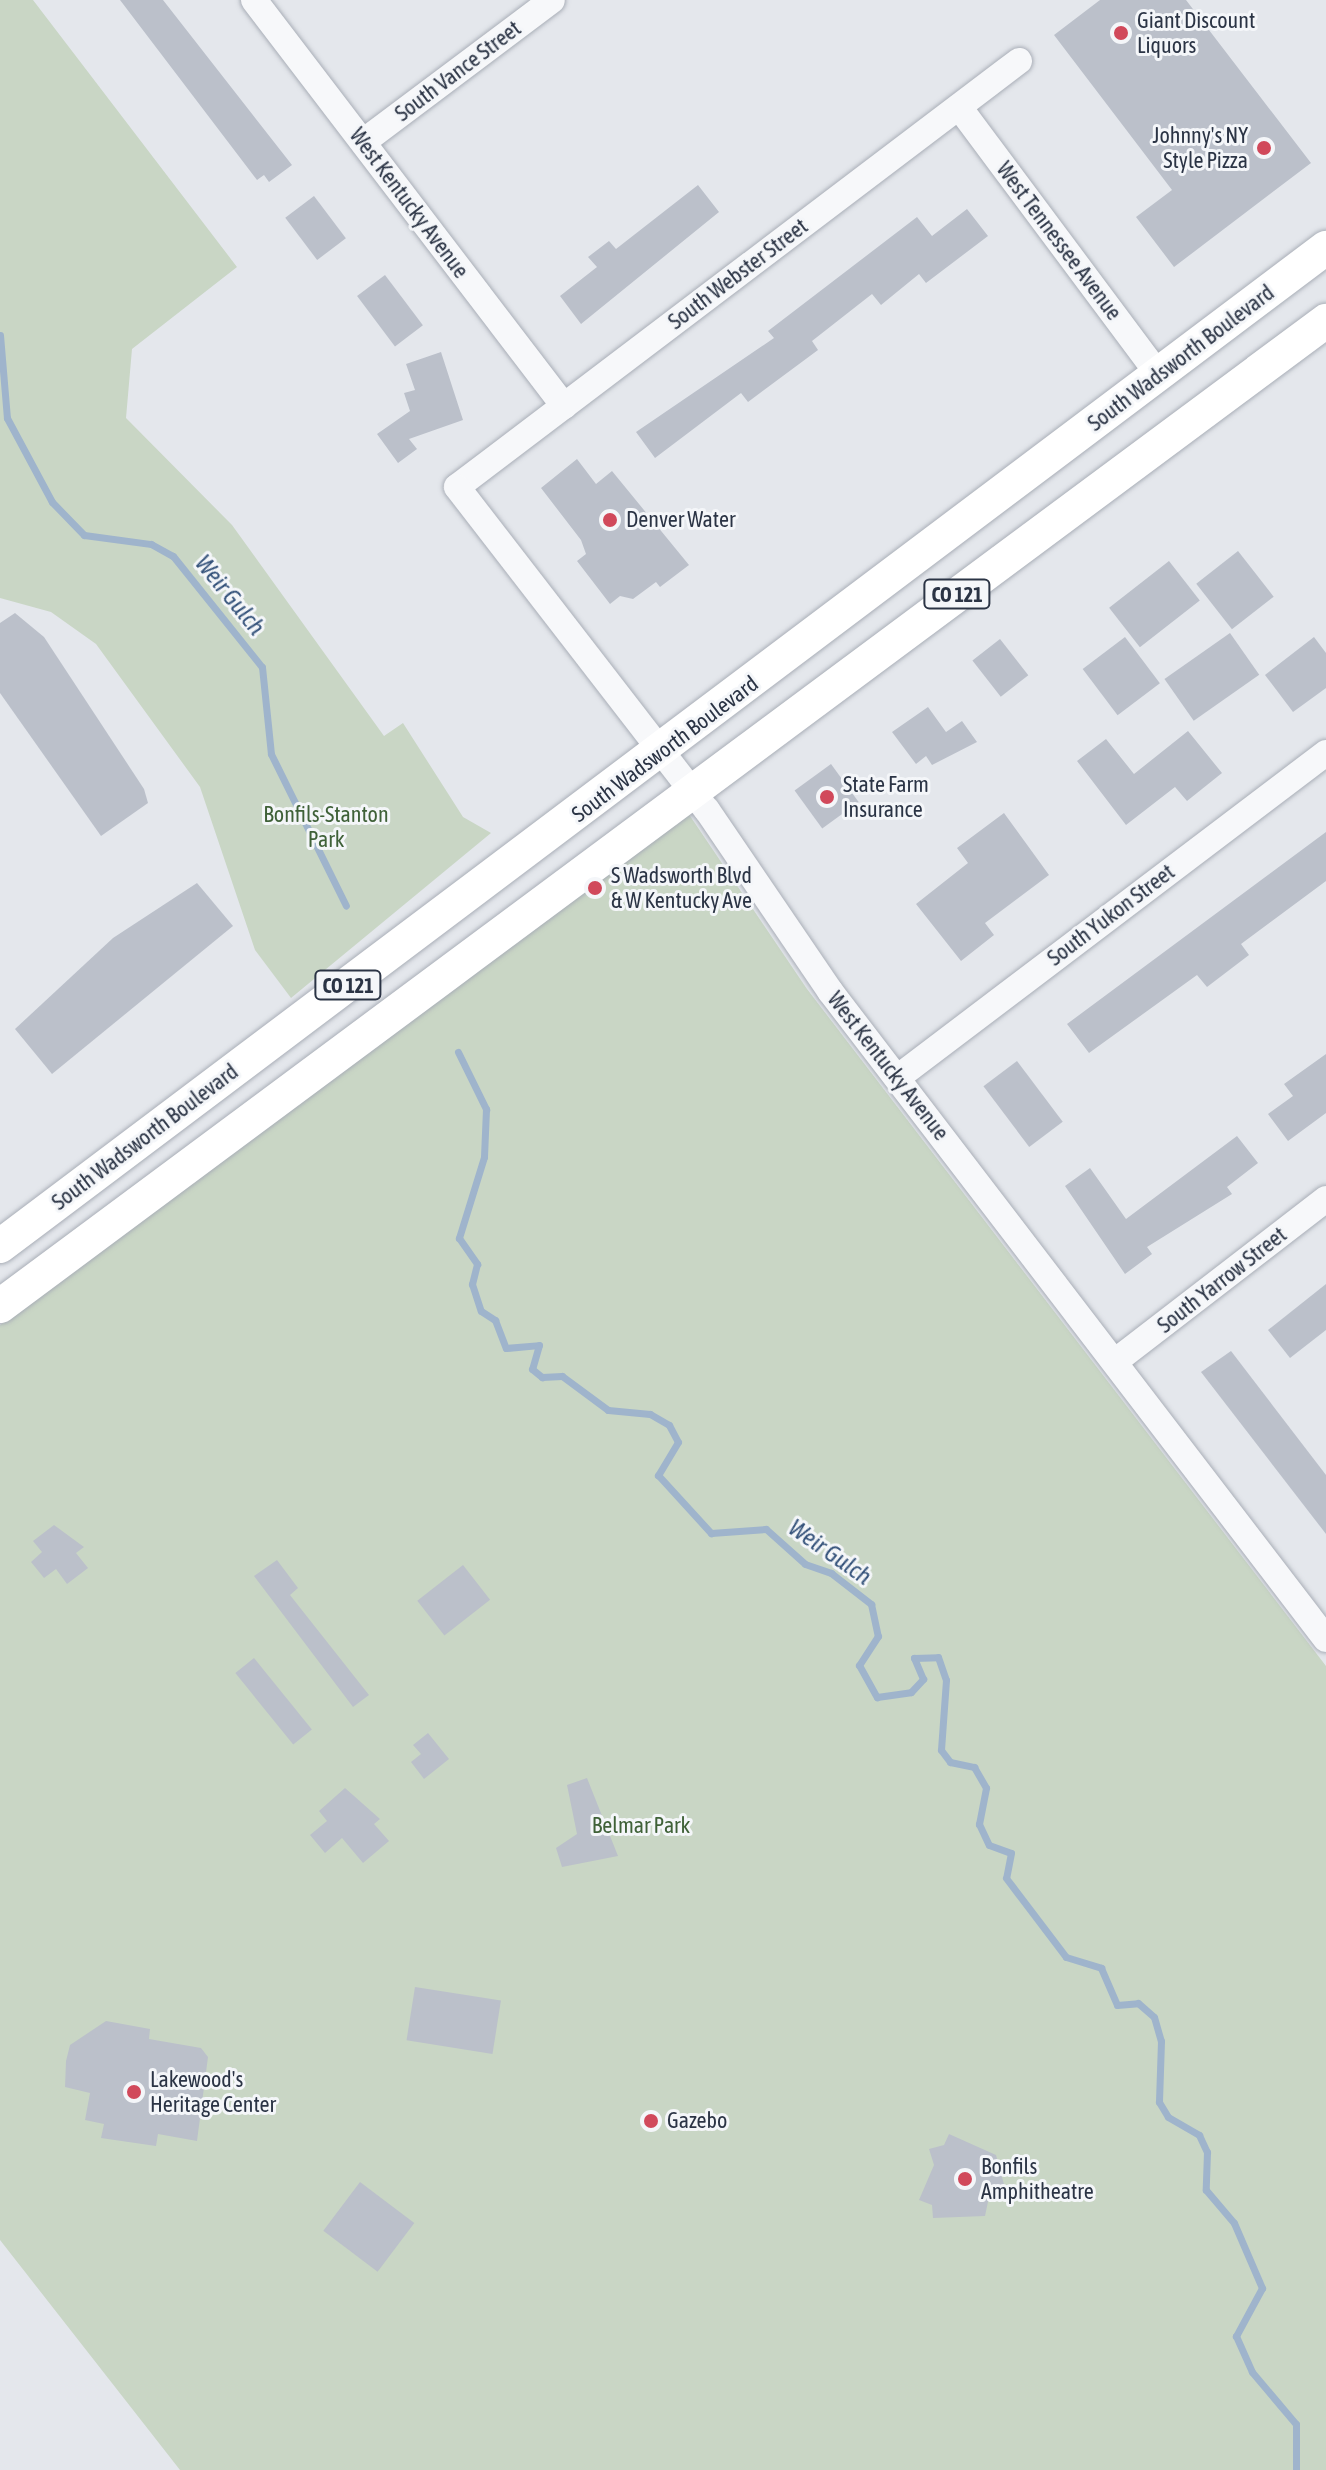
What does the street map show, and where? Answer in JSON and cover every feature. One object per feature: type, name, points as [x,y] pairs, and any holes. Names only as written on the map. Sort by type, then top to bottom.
[{"type":"main road","name":"South Wadsworth Boulevard","points":[[0,1246],[662,752],[1326,248]]},
{"type":"main road","points":[[1314,330],[1326,311]]},
{"type":"main road","name":"CO 121","points":[[0,1306],[691,788],[1314,330]]},
{"type":"street","name":"West Kentucky Avenue","points":[[254,0],[564,406]]},
{"type":"street","name":"South Vance Street","points":[[363,142],[552,0]]},
{"type":"street","name":"South Webster Street","points":[[457,487],[1019,61]]},
{"type":"street","name":"West Tennessee Avenue","points":[[959,107],[1159,375]]},
{"type":"street","name":"West Kentucky Avenue","points":[[457,487],[691,788],[897,1078],[1117,1360],[1325,1636]]},
{"type":"street","name":"South Yukon Street","points":[[897,1078],[1326,753]]},
{"type":"street","name":"South Yarrow Street","points":[[1117,1360],[1326,1199]]},
{"type":"green space","name":"Bonfils-Stanton Park","points":[[0,0],[33,0],[237,267],[132,349],[126,418],[232,525],[384,736],[403,723],[463,817],[491,833],[291,998],[255,950],[200,787],[96,644],[51,612],[0,598]]},
{"type":"green space","name":"Belmar Park","points":[[686,810],[807,989],[1326,1666],[1326,2470],[180,2470],[0,2240],[0,1325]]},
{"type":"building","points":[[120,0],[163,0],[292,165],[269,182],[264,175],[257,180]]},
{"type":"building","points":[[1100,0],[1186,0],[1311,163],[1174,267],[1136,217],[1172,190],[1054,35]]},
{"type":"building","points":[[698,185],[719,212],[581,324],[560,296],[597,267],[588,257],[609,241],[616,249]]},
{"type":"building","points":[[314,196],[346,238],[317,260],[285,218]]},
{"type":"building","points":[[967,209],[988,236],[926,283],[919,274],[881,305],[872,294],[812,341],[818,350],[748,402],[741,393],[655,458],[636,432],[774,338],[768,331],[917,217],[932,236]]},
{"type":"building","points":[[385,275],[423,325],[395,346],[357,296]]},
{"type":"building","points":[[441,352],[463,420],[409,439],[417,449],[398,463],[377,434],[410,411],[404,393],[415,390],[406,364]]},
{"type":"building","name":"Denver Water","points":[[577,459],[596,484],[612,471],[689,565],[660,587],[656,582],[633,599],[620,596],[610,604],[577,561],[586,554],[581,540],[541,488]]},
{"type":"building","points":[[1238,551],[1274,597],[1232,629],[1196,584]]},
{"type":"building","points":[[1169,561],[1200,600],[1140,647],[1109,608]]},
{"type":"building","points":[[15,613],[44,637],[144,789],[148,803],[101,836],[0,693],[0,623]]},
{"type":"building","points":[[1230,633],[1259,675],[1194,721],[1164,679]]},
{"type":"building","points":[[1125,637],[1160,683],[1118,715],[1083,669]]},
{"type":"building","points":[[1314,637],[1326,653],[1326,688],[1293,712],[1265,675]]},
{"type":"building","points":[[1000,639],[1028,675],[1001,697],[972,661]]},
{"type":"building","points":[[928,707],[946,732],[962,721],[977,742],[932,765],[926,756],[916,764],[892,732]]},
{"type":"building","points":[[1188,731],[1222,773],[1187,801],[1175,787],[1126,825],[1077,761],[1106,739],[1134,774]]},
{"type":"building","name":"State Farm Insurance","points":[[831,764],[859,802],[822,828],[795,790]]},
{"type":"building","points":[[1004,813],[1049,875],[985,923],[994,935],[961,961],[916,904],[968,863],[957,848]]},
{"type":"building","points":[[1326,832],[1326,881],[1241,944],[1249,955],[1207,987],[1197,975],[1089,1053],[1067,1024]]},
{"type":"building","points":[[197,883],[233,926],[52,1074],[15,1029],[113,938]]},
{"type":"building","points":[[1326,1054],[1326,1113],[1288,1141],[1268,1114],[1293,1096],[1284,1084]]},
{"type":"building","points":[[1017,1061],[1063,1122],[1029,1147],[983,1086]]},
{"type":"building","points":[[1237,1136],[1258,1163],[1227,1187],[1232,1194],[1147,1247],[1152,1254],[1125,1274],[1065,1186],[1090,1168],[1126,1219]]},
{"type":"building","points":[[1326,1284],[1326,1330],[1290,1358],[1268,1330]]},
{"type":"building","points":[[1231,1351],[1326,1475],[1326,1534],[1201,1372]]},
{"type":"building","points":[[54,1525],[84,1547],[76,1553],[88,1568],[67,1584],[56,1569],[44,1578],[31,1562],[42,1552],[33,1541]]},
{"type":"building","points":[[277,1560],[298,1588],[290,1595],[369,1695],[353,1707],[254,1576]]},
{"type":"building","points":[[463,1565],[490,1600],[444,1635],[417,1601]]},
{"type":"building","points":[[254,1658],[312,1729],[293,1745],[235,1673]]},
{"type":"building","points":[[428,1733],[449,1759],[424,1779],[411,1762],[421,1754],[413,1745]]},
{"type":"building","points":[[587,1778],[618,1856],[562,1867],[556,1848],[577,1834],[567,1785]]},
{"type":"building","points":[[345,1788],[380,1819],[374,1824],[389,1841],[363,1863],[342,1838],[325,1853],[310,1835],[327,1821],[319,1811]]},
{"type":"building","points":[[415,1987],[501,2001],[492,2054],[407,2040]]},
{"type":"building","points":[[106,2021],[150,2029],[149,2039],[201,2048],[208,2057],[197,2141],[158,2134],[156,2146],[101,2138],[104,2124],[85,2120],[90,2093],[65,2087],[66,2061],[70,2045]]},
{"type":"building","name":"Bonfils Amphitheatre","points":[[949,2134],[996,2155],[1005,2188],[989,2197],[985,2216],[933,2218],[932,2205],[919,2200],[934,2165],[929,2149],[944,2145]]},
{"type":"building","points":[[360,2182],[414,2223],[378,2272],[323,2231]]},
{"type":"waterway","name":"Weir Gulch","points":[[0,335],[7,418],[52,502],[84,535],[151,544],[173,556],[262,667],[271,754],[346,906]]},
{"type":"waterway","name":"Weir Gulch","points":[[458,1052],[486,1109],[484,1157],[459,1238],[477,1264],[472,1284],[481,1311],[495,1320],[506,1348],[539,1345],[532,1369],[542,1377],[562,1376],[608,1410],[650,1414],[669,1425],[678,1442],[658,1475],[711,1533],[766,1529],[805,1564],[831,1573],[871,1604],[878,1636],[859,1665],[877,1697],[911,1692],[923,1679],[914,1658],[938,1657],[946,1680],[941,1750],[950,1762],[974,1767],[986,1788],[979,1824],[989,1845],[1011,1853],[1006,1878],[1066,1957],[1101,1968],[1117,2005],[1138,2003],[1154,2017],[1161,2041],[1159,2102],[1168,2117],[1199,2135],[1207,2152],[1206,2190],[1234,2223],[1262,2288],[1236,2336],[1252,2372],[1296,2424],[1296,2470]]},
{"type":"place","name":"Giant Discount Liquors","points":[[1121,33]]},
{"type":"place","name":"Johnny's NY Style Pizza","points":[[1264,148]]},
{"type":"place","name":"Denver Water","points":[[610,520]]},
{"type":"place","name":"State Farm Insurance","points":[[827,797]]},
{"type":"place","name":"S Wadsworth Blvd & W Kentucky Ave","points":[[595,888]]},
{"type":"place","name":"Lakewood's Heritage Center","points":[[134,2092]]},
{"type":"place","name":"Gazebo","points":[[651,2121]]},
{"type":"place","name":"Bonfils Amphitheatre","points":[[965,2179]]}]
